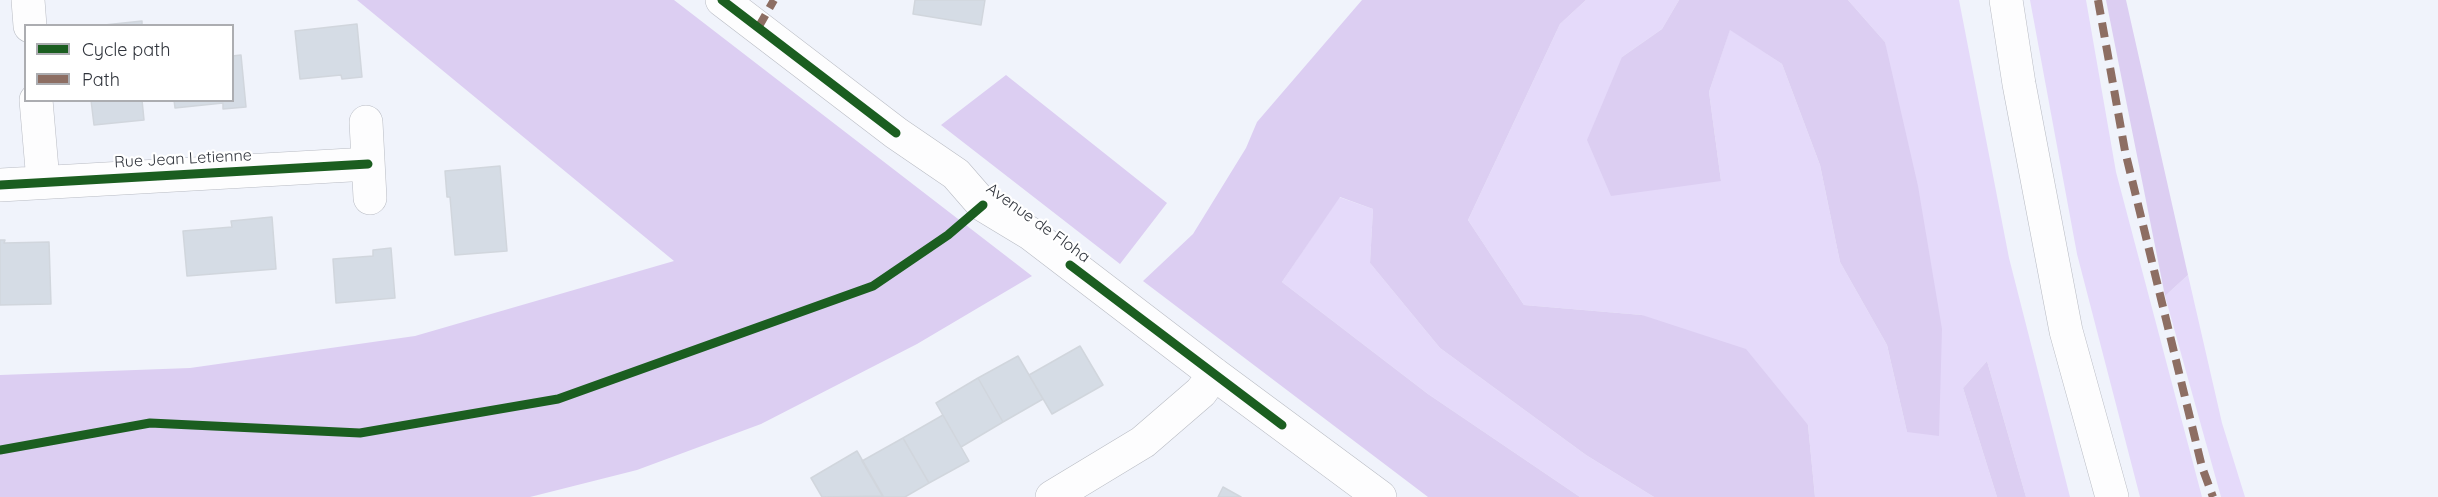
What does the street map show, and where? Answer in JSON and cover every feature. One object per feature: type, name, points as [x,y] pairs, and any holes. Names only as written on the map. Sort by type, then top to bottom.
[{"type":"street","points":[[28,0],[30,24]]},
{"type":"street","name":"Avenue de Floha","points":[[722,0],[896,134],[956,174],[983,205],[1030,234],[1380,497]]},
{"type":"street","points":[[2006,0],[2019,84],[2066,331],[2112,497]]},
{"type":"street","points":[[36,102],[43,181]]},
{"type":"street","points":[[366,122],[370,198]]},
{"type":"street","name":"Rue Jean Letienne","points":[[0,185],[368,164]]},
{"type":"street","points":[[1052,497],[1143,442],[1201,392],[1214,374]]},
{"type":"shaded area","points":[[357,0],[674,0],[1032,276],[917,344],[761,424],[637,470],[530,497],[0,497],[0,375],[190,368],[415,336],[674,261]]},
{"type":"shaded area","points":[[1362,0],[1586,0],[1560,24],[1468,220],[1524,305],[1642,315],[1746,349],[1808,425],[1815,497],[1654,497],[1586,455],[1440,348],[1370,263],[1373,209],[1340,197],[1282,282],[1428,394],[1580,497],[1428,497],[1143,281],[1193,234],[1246,148],[1257,122]]},
{"type":"shaded area","points":[[1586,0],[1679,0],[1662,29],[1622,57],[1721,181],[1709,92],[1730,29],[1782,64],[1820,165],[1840,262],[1887,345],[1907,432],[1885,42],[1848,0],[1959,0],[2009,258],[2070,497],[2026,497],[1987,361],[1963,388],[1997,497],[1815,497],[1808,425],[1642,315],[1524,305],[1468,220],[1560,24]]},
{"type":"shaded area","points":[[1679,0],[1848,0],[1885,42],[1918,186],[1942,329],[1939,436],[1907,432],[1887,345],[1840,262],[1820,165],[1782,64],[1730,30],[1709,92],[1721,181],[1611,196],[1587,140],[1622,57],[1662,29]]},
{"type":"shaded area","points":[[2030,0],[2086,0],[2116,172],[2202,497],[2140,497],[2077,254]]},
{"type":"shaded area","points":[[2106,0],[2126,0],[2188,275],[2165,296]]},
{"type":"shaded area","points":[[1006,75],[1167,203],[1120,264],[941,125]]},
{"type":"shaded area","points":[[1339,197],[1373,209],[1370,263],[1440,348],[1586,455],[1654,497],[1580,497],[1428,394],[1282,282]]},
{"type":"shaded area","points":[[2188,275],[2222,423],[2245,497],[2221,497],[2165,296]]},
{"type":"shaded area","points":[[1987,361],[2026,497],[1997,497],[1963,388]]},
{"type":"building","points":[[915,0],[985,0],[981,25],[913,14]]},
{"type":"building","points":[[142,21],[142,24],[114,24]]},
{"type":"building","points":[[357,24],[362,77],[342,79],[341,75],[300,79],[295,31]]},
{"type":"building","points":[[241,55],[246,107],[223,109],[223,103],[175,108],[174,102],[234,102],[234,56]]},
{"type":"building","points":[[91,102],[142,102],[144,120],[94,125]]},
{"type":"building","points":[[500,166],[507,251],[455,255],[450,197],[447,197],[445,171]]},
{"type":"building","points":[[272,217],[276,269],[187,276],[183,231],[232,227],[231,221]]},
{"type":"building","points":[[0,240],[5,240],[4,243],[49,242],[51,304],[0,305]]},
{"type":"building","points":[[391,248],[395,298],[336,303],[333,259],[373,256],[373,250]]},
{"type":"building","points":[[1080,346],[1103,385],[1052,414],[1029,375]]},
{"type":"building","points":[[1018,356],[1043,399],[1003,422],[978,378]]},
{"type":"building","points":[[978,378],[1003,422],[961,447],[936,403]]},
{"type":"building","points":[[943,415],[969,461],[929,483],[903,438]]},
{"type":"building","points":[[903,438],[929,483],[905,497],[883,497],[862,461]]},
{"type":"building","points":[[857,451],[883,496],[822,497],[811,478]]},
{"type":"building","points":[[1223,487],[1241,497],[1218,497]]},
{"type":"marked path","points":[[758,28],[774,0]]},
{"type":"marked path","points":[[2098,0],[2125,151],[2202,467],[2213,497]]},
{"type":"cycle path","points":[[722,0],[896,133]]},
{"type":"cycle path","points":[[0,185],[368,164]]},
{"type":"cycle path","points":[[0,450],[150,423],[360,433],[558,399],[873,286],[948,235],[983,205]]},
{"type":"cycle path","points":[[1070,265],[1282,425]]}]
